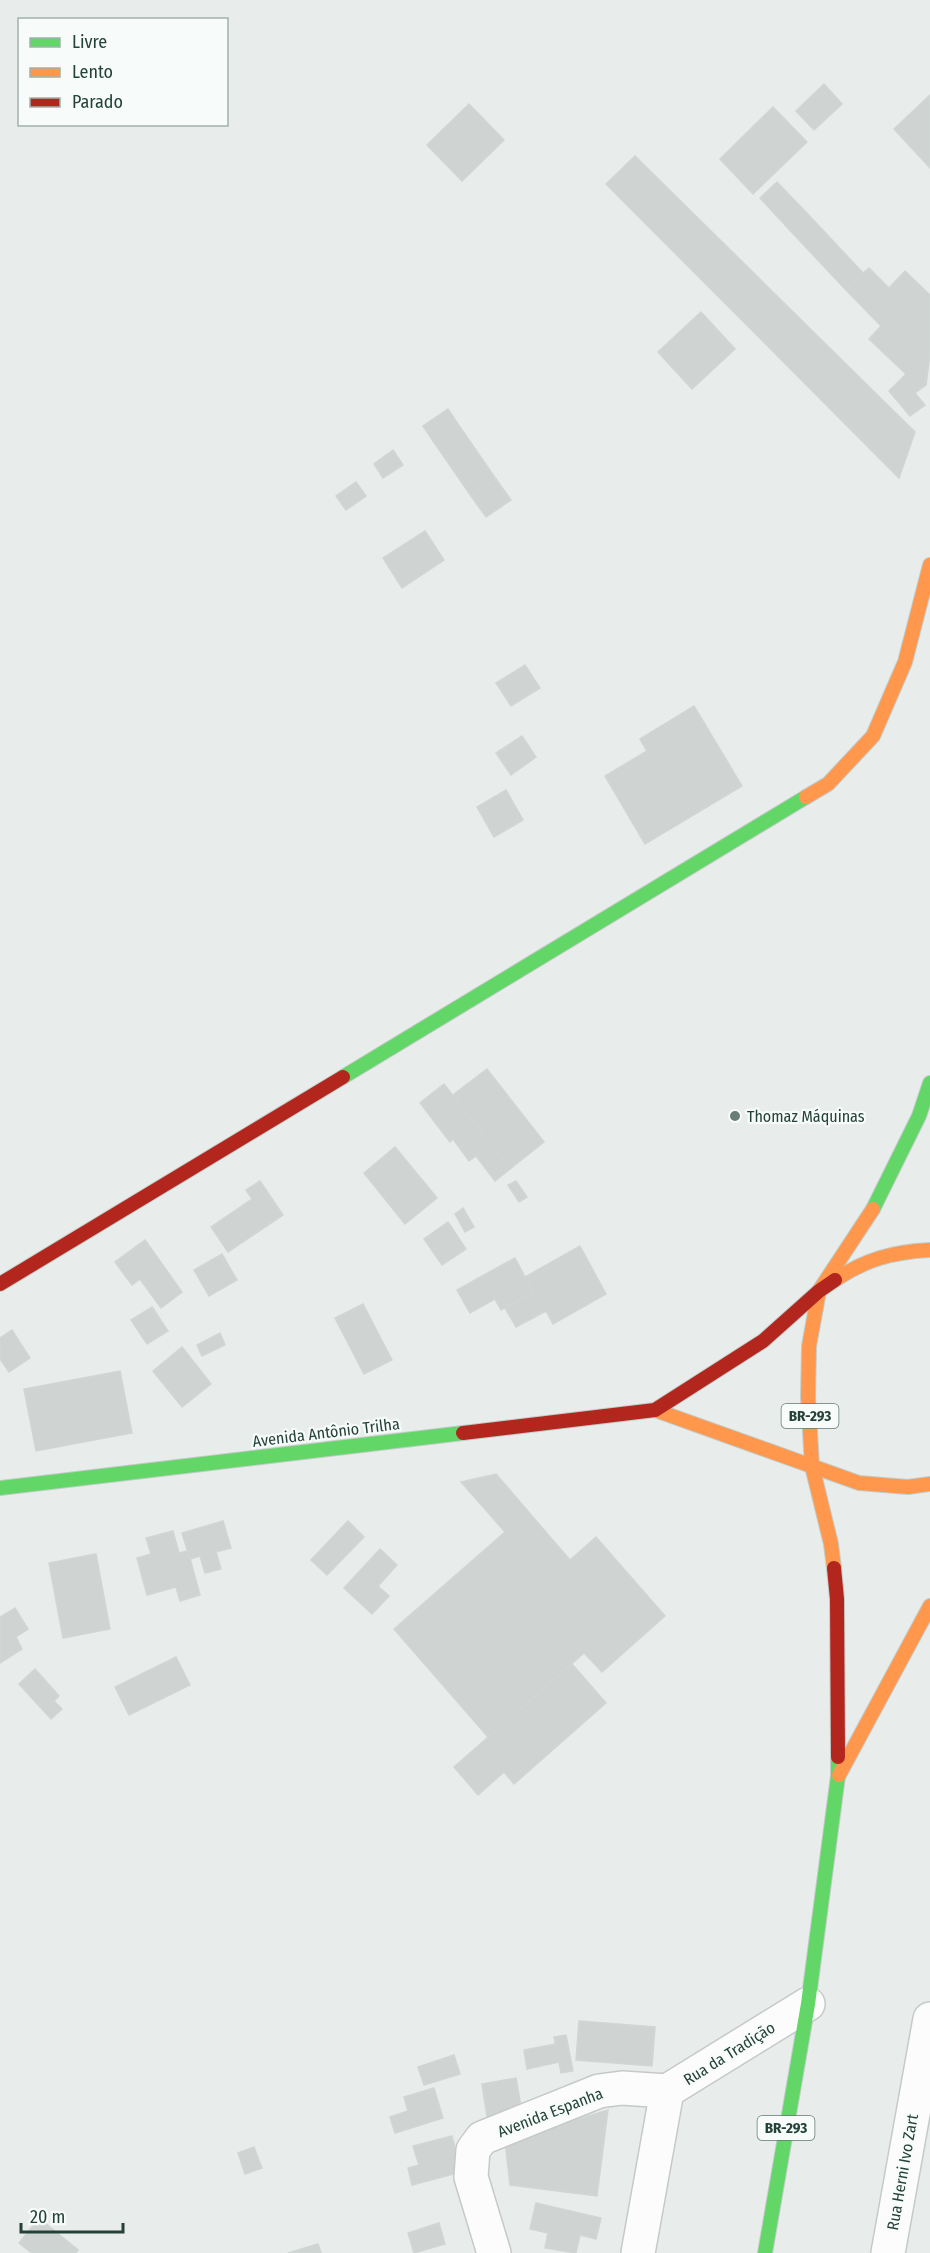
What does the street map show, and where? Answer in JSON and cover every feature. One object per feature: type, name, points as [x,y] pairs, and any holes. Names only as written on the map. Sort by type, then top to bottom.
[{"type":"main road","points":[[0,1284],[828,784],[873,736],[904,662],[930,565]]},
{"type":"main road","name":"BR-293","points":[[765,2253],[808,2004],[838,1776],[837,1599],[831,1544],[812,1466],[808,1397],[809,1346],[819,1291],[879,1199],[919,1116],[930,1083]]},
{"type":"main road","points":[[819,1291],[856,1266],[898,1252],[930,1250]]},
{"type":"main road","name":"Avenida Antônio Trilha","points":[[0,1488],[655,1410],[763,1341],[819,1291]]},
{"type":"main road","name":"Avenida Antônio Trilha","points":[[655,1410],[859,1483],[908,1487],[930,1484]]},
{"type":"main road","name":"BR-293","points":[[838,1776],[930,1606]]},
{"type":"street","name":"Rua da Tradição","points":[[638,2253],[667,2091],[808,2004]]},
{"type":"street","name":"Rua Herni Ivo Zart","points":[[888,2253],[930,2019]]},
{"type":"street","name":"Avenida Espanha","points":[[494,2253],[471,2177],[472,2150],[482,2138],[599,2091],[622,2088],[667,2091]]},
{"type":"building","points":[[824,84],[842,104],[814,130],[796,111]]},
{"type":"building","points":[[930,95],[930,168],[894,129]]},
{"type":"building","points":[[469,104],[504,140],[462,181],[427,145]]},
{"type":"building","points":[[773,107],[807,142],[753,194],[720,159]]},
{"type":"building","points":[[635,156],[915,432],[899,478],[606,184]]},
{"type":"building","points":[[777,182],[802,208],[785,225],[760,198]]},
{"type":"building","points":[[802,208],[833,241],[815,257],[785,225]]},
{"type":"building","points":[[833,241],[863,273],[845,289],[815,257]]},
{"type":"building","points":[[869,268],[889,288],[905,271],[930,295],[930,354],[926,385],[915,393],[925,405],[910,416],[889,391],[906,374],[869,339],[881,326],[845,289]]},
{"type":"building","points":[[701,312],[735,349],[692,389],[658,352]]},
{"type":"building","points":[[448,409],[458,424],[433,441],[423,426]]},
{"type":"building","points":[[458,424],[496,479],[471,496],[433,441]]},
{"type":"building","points":[[393,450],[403,465],[383,478],[374,464]]},
{"type":"building","points":[[496,479],[511,500],[486,517],[471,496]]},
{"type":"building","points":[[356,482],[366,496],[346,510],[336,496]]},
{"type":"building","points":[[425,531],[444,560],[402,588],[383,558]]},
{"type":"building","points":[[525,665],[540,688],[511,706],[496,683]]},
{"type":"building","points":[[694,706],[742,786],[645,844],[605,776],[647,751],[640,739]]},
{"type":"building","points":[[522,736],[536,757],[511,775],[496,753]]},
{"type":"building","points":[[506,790],[523,820],[494,837],[477,807]]},
{"type":"building","points":[[487,1069],[544,1142],[510,1169],[453,1095]]},
{"type":"building","points":[[444,1084],[510,1169],[495,1181],[476,1156],[469,1161],[453,1139],[450,1142],[420,1103]]},
{"type":"building","points":[[395,1147],[437,1198],[405,1224],[364,1173]]},
{"type":"building","points":[[260,1181],[283,1215],[228,1252],[211,1227],[252,1199],[246,1190]]},
{"type":"building","points":[[516,1181],[527,1197],[519,1202],[508,1185]]},
{"type":"building","points":[[463,1208],[474,1227],[465,1232],[455,1214]]},
{"type":"building","points":[[448,1222],[466,1249],[442,1265],[424,1239]]},
{"type":"building","points":[[145,1240],[182,1292],[161,1308],[140,1279],[132,1285],[115,1262]]},
{"type":"building","points":[[580,1246],[606,1294],[553,1324],[546,1311],[516,1327],[505,1308],[533,1292],[525,1277]]},
{"type":"building","points":[[222,1254],[237,1280],[209,1296],[194,1270]]},
{"type":"building","points":[[515,1258],[533,1292],[501,1310],[482,1276]]},
{"type":"building","points":[[482,1276],[495,1299],[470,1313],[457,1290]]},
{"type":"building","points":[[363,1304],[392,1360],[364,1374],[335,1318]]},
{"type":"building","points":[[152,1307],[168,1331],[147,1344],[131,1320]]},
{"type":"building","points":[[12,1330],[30,1358],[9,1372],[0,1359],[0,1338]]},
{"type":"building","points":[[220,1333],[225,1345],[202,1356],[197,1345]]},
{"type":"building","points":[[182,1347],[211,1384],[182,1407],[153,1371]]},
{"type":"building","points":[[120,1371],[132,1433],[36,1451],[24,1389]]},
{"type":"building","points":[[496,1474],[570,1560],[596,1537],[665,1616],[602,1672],[584,1653],[488,1737],[394,1629],[505,1532],[461,1482]]},
{"type":"building","points":[[223,1521],[231,1548],[216,1552],[221,1569],[205,1573],[200,1556],[190,1559],[182,1533]]},
{"type":"building","points":[[348,1521],[364,1537],[327,1575],[311,1560]]},
{"type":"building","points":[[173,1531],[179,1553],[188,1551],[200,1595],[180,1601],[176,1587],[147,1595],[137,1558],[151,1554],[146,1538]]},
{"type":"building","points":[[380,1549],[397,1565],[378,1586],[389,1596],[372,1614],[344,1588]]},
{"type":"building","points":[[96,1554],[110,1629],[63,1638],[49,1563]]},
{"type":"building","points":[[15,1608],[28,1629],[16,1637],[22,1649],[0,1663],[0,1617]]},
{"type":"building","points":[[176,1657],[190,1685],[129,1715],[115,1687]]},
{"type":"building","points":[[572,1664],[606,1703],[514,1784],[504,1772],[478,1795],[454,1767]]},
{"type":"building","points":[[35,1669],[59,1696],[54,1701],[62,1709],[51,1719],[19,1684]]},
{"type":"building","points":[[579,2021],[655,2027],[652,2066],[576,2060]]},
{"type":"building","points":[[566,2035],[573,2071],[561,2073],[554,2037]]},
{"type":"building","points":[[556,2044],[559,2062],[527,2069],[524,2050]]},
{"type":"building","points":[[454,2055],[460,2074],[424,2085],[418,2067]]},
{"type":"building","points":[[516,2078],[522,2112],[487,2117],[482,2084]]},
{"type":"building","points":[[434,2088],[443,2118],[395,2133],[390,2117],[408,2111],[404,2097]]},
{"type":"building","points":[[608,2110],[597,2196],[510,2185],[505,2141]]},
{"type":"building","points":[[452,2136],[461,2172],[412,2185],[408,2168],[419,2165],[413,2146]]},
{"type":"building","points":[[254,2147],[262,2168],[245,2174],[238,2153]]},
{"type":"building","points":[[536,2203],[601,2218],[596,2239],[580,2235],[576,2253],[545,2248],[548,2233],[530,2229]]},
{"type":"building","points":[[39,2218],[78,2250],[76,2253],[32,2253],[19,2243]]},
{"type":"building","points":[[439,2223],[445,2244],[414,2253],[408,2233]]},
{"type":"building","points":[[318,2244],[321,2253],[288,2253]]},
{"type":"traffic: fast","points":[[343,1077],[806,797]]},
{"type":"traffic: fast","points":[[873,1209],[919,1116],[930,1083]]},
{"type":"traffic: fast","points":[[0,1488],[463,1433]]},
{"type":"traffic: fast","points":[[765,2253],[808,2004],[838,1776],[838,1757]]},
{"type":"traffic: slow","points":[[806,797],[828,784],[873,736],[905,662],[930,565]]},
{"type":"traffic: slow","points":[[834,1568],[831,1544],[812,1466],[808,1397],[809,1346],[819,1291],[873,1209]]},
{"type":"traffic: slow","points":[[835,1280],[880,1258],[930,1250]]},
{"type":"traffic: slow","points":[[655,1410],[859,1483],[908,1487],[930,1484]]},
{"type":"traffic: slow","points":[[839,1775],[930,1606]]},
{"type":"traffic: jam","points":[[0,1284],[343,1077]]},
{"type":"traffic: jam","points":[[463,1433],[655,1410],[763,1341],[819,1291],[835,1280]]},
{"type":"traffic: jam","points":[[834,1568],[837,1599],[838,1757]]},
{"type":"place","name":"Thomaz Máquinas","points":[[735,1116]]}]
